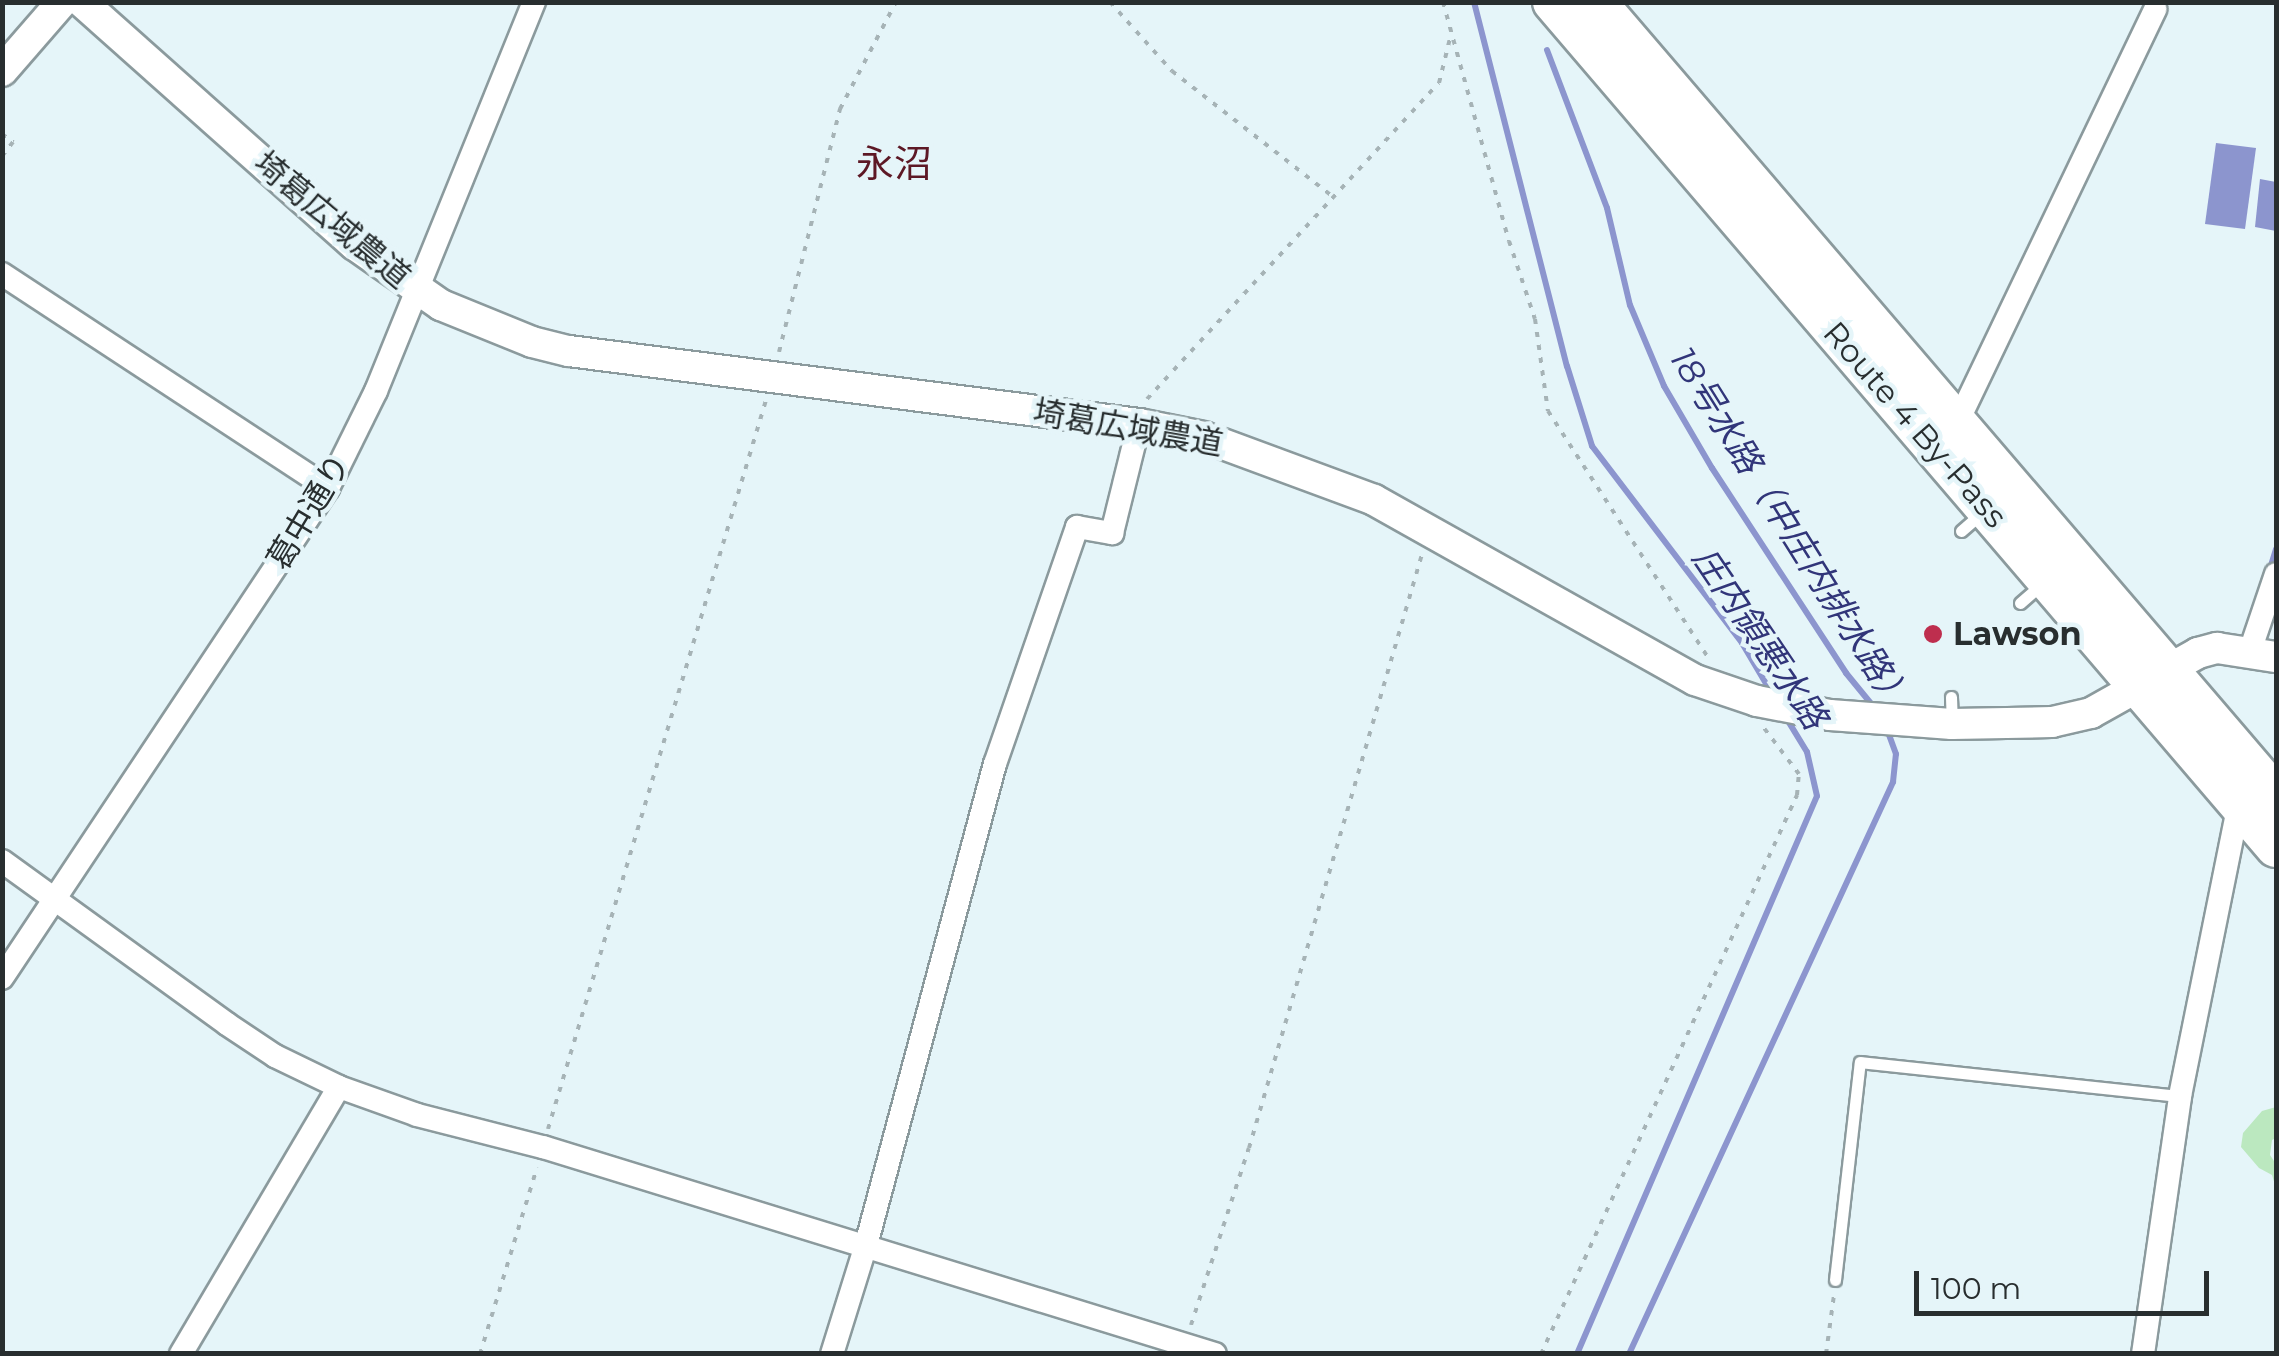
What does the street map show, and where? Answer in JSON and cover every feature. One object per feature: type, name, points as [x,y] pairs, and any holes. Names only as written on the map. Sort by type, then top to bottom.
[{"type":"highway","name":"Route 4 By-Pass","points":[[1554,2],[2034,591],[2154,678]]},
{"type":"highway","name":"Route 4 By-Pass","points":[[1610,12],[1958,423],[2154,678],[2258,800],[2276,848]]},
{"type":"street","points":[[2,71],[62,2]]},
{"type":"street","name":"埼葛広域農道","points":[[82,2],[354,245],[418,292],[500,331],[550,346],[1140,424],[1204,437],[1328,479],[1431,530],[1714,688],[1794,708],[1903,722],[1952,710],[2052,722],[2080,716],[2217,648],[2263,654]]},
{"type":"street","name":"葛中通り","points":[[2,978],[328,488],[376,391],[418,292],[534,2]]},
{"type":"street","points":[[1958,423],[2155,9]]},
{"type":"street","points":[[2,274],[328,488]]},
{"type":"street","points":[[832,1354],[866,1245],[996,764],[1077,527],[1112,533],[1140,424]]},
{"type":"street","points":[[2263,654],[2276,574]]},
{"type":"street","points":[[2143,1354],[2180,1096],[2258,800]]},
{"type":"street","points":[[2,861],[227,1024],[275,1056],[340,1087],[417,1115],[543,1147],[1215,1354]]},
{"type":"street","points":[[181,1354],[340,1087]]},
{"type":"lane","points":[[1836,1280],[1860,1062],[2180,1096]]},
{"type":"path","points":[[480,1354],[773,376],[840,109],[896,2]]},
{"type":"path","points":[[1110,2],[1172,71],[1333,196]]},
{"type":"path","points":[[1443,2],[1508,241],[1535,319],[1548,412],[1719,673],[1714,688]]},
{"type":"path","points":[[1140,424],[1146,401],[1166,376],[1438,83],[1452,30]]},
{"type":"path","points":[[2,134],[13,142],[2,156]]},
{"type":"path","points":[[1184,1345],[1249,1148],[1431,530]]},
{"type":"path","points":[[1540,1354],[1797,795],[1799,774],[1751,700]]},
{"type":"path","points":[[1826,1354],[1836,1280]]},
{"type":"green space","points":[[2276,1107],[2276,1138],[2272,1140],[2270,1155],[2276,1164],[2276,1188],[2272,1175],[2259,1168],[2241,1147],[2243,1133],[2262,1111]]},
{"type":"water","points":[[2216,143],[2256,148],[2245,229],[2205,224]]},
{"type":"water","points":[[2260,179],[2276,182],[2276,231],[2255,227]]},
{"type":"waterway","name":"庄内領悪水路","points":[[1474,2],[1567,366],[1592,446],[1742,643],[1771,692]]},
{"type":"waterway","name":"18号水路（中庄内排水路）","points":[[1547,50],[1607,208],[1630,305],[1664,386],[1712,468],[1846,673],[1873,706]]},
{"type":"waterway","points":[[2269,572],[2276,549]]},
{"type":"waterway","name":"庄内領悪水路","points":[[1577,1354],[1817,796],[1807,752],[1785,716]]},
{"type":"waterway","name":"18号水路（中庄内排水路）","points":[[1629,1354],[1893,782],[1896,754],[1887,729]]},
{"type":"place","name":"Lawson","points":[[1933,634]]},
{"type":"district","name":"永沼","points":[[894,164]]}]
